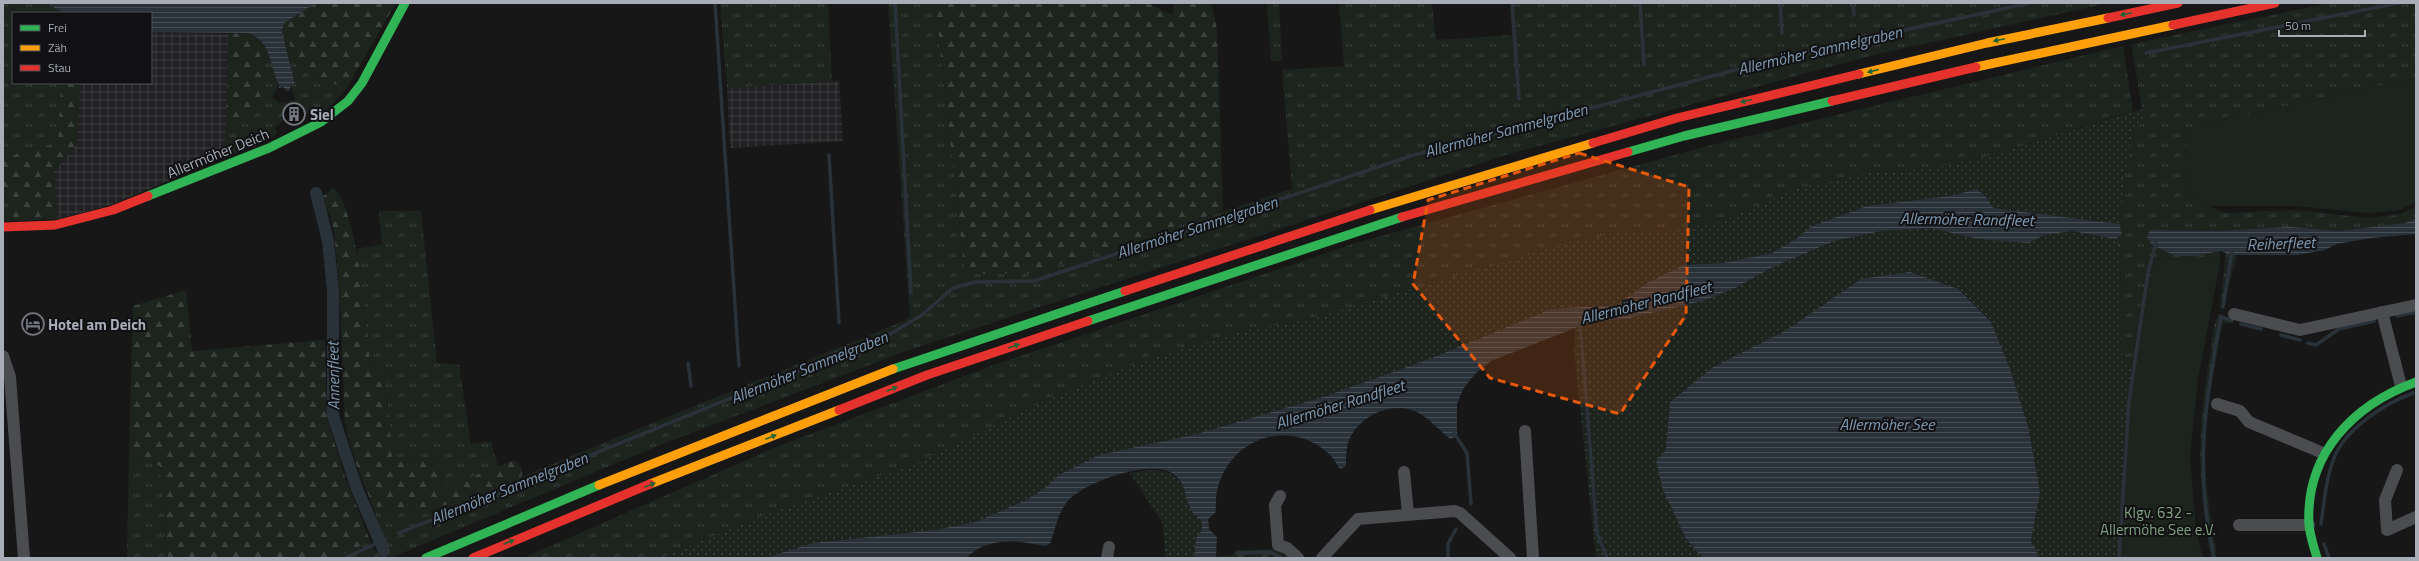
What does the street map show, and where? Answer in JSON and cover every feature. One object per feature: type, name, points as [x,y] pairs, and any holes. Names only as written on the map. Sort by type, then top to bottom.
[{"type":"main road","name":"Allermöher Deich","points":[[3,227],[55,225],[113,210],[269,148],[321,122],[340,108],[362,83],[405,3]]},
{"type":"main road","points":[[426,558],[607,482],[921,358],[1377,208],[1677,118],[1987,43],[2178,3]]},
{"type":"main road","points":[[473,558],[614,499],[927,375],[1382,222],[1684,136],[1995,63],[2275,3]]},
{"type":"main road","points":[[2317,558],[2309,525],[2312,488],[2323,453],[2343,426],[2369,403],[2401,386],[2416,382]]},
{"type":"street","points":[[2234,314],[2300,330],[2416,304]]},
{"type":"street","points":[[2382,312],[2401,386]]},
{"type":"street","points":[[3,356],[10,377],[24,558]]},
{"type":"street","points":[[2217,404],[2240,411],[2249,422],[2323,453]]},
{"type":"street","points":[[1524,431],[1533,558]]},
{"type":"street","points":[[2397,470],[2385,500],[2387,530],[2416,517]]},
{"type":"street","points":[[1404,472],[1408,514]]},
{"type":"street","points":[[1280,496],[1275,505],[1278,545],[1287,548],[1298,558]]},
{"type":"street","points":[[1322,558],[1358,518],[1455,511],[1460,513],[1510,558]]},
{"type":"street","points":[[2239,525],[2309,525]]},
{"type":"highlighted area","points":[[1579,153],[1689,187],[1686,315],[1620,414],[1490,378],[1413,284],[1428,200]]},
{"type":"shaded area","points":[[152,32],[228,34],[225,157],[111,205],[58,219],[54,171],[77,144],[80,84],[152,84]]},
{"type":"shaded area","points":[[839,81],[843,141],[730,148],[727,88]]},
{"type":"green space","points":[[3,3],[45,3],[65,12],[12,12],[12,84],[61,84],[58,143],[3,158]]},
{"type":"green space","points":[[316,3],[396,3],[346,89],[310,73],[282,32],[284,23]]},
{"type":"green space","points":[[720,3],[828,3],[832,81],[727,88]]},
{"type":"green space","points":[[888,3],[935,3],[965,274],[1032,273],[1292,189],[1282,70],[1344,66],[1339,3],[1432,3],[1436,40],[1512,35],[1510,3],[2108,3],[1874,55],[1506,155],[906,351],[660,445],[390,558],[370,499],[378,507],[392,511],[428,510],[481,495],[547,466],[904,321],[910,317]]},
{"type":"green space","points":[[935,3],[1147,3],[1173,15],[1174,3],[1211,3],[1217,29],[1223,211],[1032,273],[965,274]]},
{"type":"green space","points":[[1267,3],[1279,3],[1282,61],[1271,61]]},
{"type":"green space","points":[[2330,3],[2416,3],[2416,78],[2199,125],[2207,206],[2226,213],[2296,210],[2369,218],[2400,214],[2416,207],[2416,219],[2405,223],[2340,231],[2290,227],[2217,231],[2150,230],[2152,245],[2185,256],[2220,251],[2220,264],[2154,258],[2135,368],[2122,359],[2120,260],[1640,316],[1703,301],[2122,233],[2119,224],[2132,132],[2144,120],[2131,44]]},
{"type":"green space","points":[[282,32],[310,73],[346,89],[326,112],[301,114],[297,107],[287,110],[288,117],[274,127],[277,133],[272,138],[225,157],[226,120],[227,123],[263,76],[255,35],[267,49],[277,81],[280,83],[272,97],[279,103],[295,100],[291,85],[295,83]]},
{"type":"green space","points":[[248,33],[255,35],[260,55],[263,83],[262,91],[260,100],[252,115],[239,124],[231,126],[226,120],[228,34]]},
{"type":"green space","points":[[2123,46],[2133,111],[1989,156],[1926,169],[1868,173],[1791,190],[1726,220],[1676,230],[1623,232],[1309,319],[1252,329],[1194,345],[1127,367],[1055,396],[910,466],[772,512],[661,558],[523,558],[776,447],[991,366],[1356,243],[1711,145]]},
{"type":"green space","points":[[2416,78],[2416,202],[2400,210],[2369,213],[2295,206],[2207,206],[2184,192],[2187,135],[2199,125]]},
{"type":"green space","points":[[61,84],[80,84],[77,144],[54,171],[58,219],[13,221],[3,182],[3,158],[58,143]]},
{"type":"green space","points":[[2142,109],[2144,121],[2132,132],[2119,224],[1993,208],[1988,199],[1977,189],[1950,196],[1867,206],[1812,226],[1796,239],[1772,253],[1723,263],[1683,265],[1647,283],[1618,305],[1551,309],[1432,358],[1323,397],[1193,435],[1140,447],[1059,475],[1045,488],[1026,500],[976,522],[935,530],[813,543],[765,558],[661,558],[772,512],[910,466],[1055,396],[1127,367],[1194,345],[1252,329],[1310,319],[1571,242],[1623,232],[1676,230],[1726,220],[1791,190],[1868,173],[1926,169],[1989,156]]},
{"type":"green space","points":[[3,182],[13,221],[3,221]]},
{"type":"green space","points":[[332,187],[341,199],[349,219],[355,245],[364,302],[371,371],[384,371],[393,462],[439,459],[441,489],[514,460],[521,468],[521,478],[481,495],[428,510],[392,511],[378,507],[370,499],[355,461],[345,424],[339,283],[334,231],[330,214],[319,198],[328,193]]},
{"type":"green space","points":[[379,211],[421,211],[437,363],[459,365],[471,444],[491,441],[498,467],[441,489],[439,459],[393,462],[384,371],[371,372],[357,249],[382,244]]},
{"type":"green space","points":[[1931,228],[1978,239],[2029,243],[2044,235],[2072,231],[2116,239],[2120,260],[2122,359],[2135,368],[2129,402],[2118,558],[2040,558],[2031,541],[2040,492],[2028,426],[2010,369],[1861,279],[1785,331],[1713,367],[1670,402],[1666,450],[1686,539],[1703,558],[1596,558],[1574,351],[1575,328],[1588,323],[1625,319],[1737,287],[1773,267],[1834,241],[1881,231]]},
{"type":"green space","points":[[2226,253],[2237,255],[2223,307],[2220,307]]},
{"type":"green space","name":"Klgv. 632 - Allermöhe See e.V.","points":[[2154,258],[2220,264],[2198,379],[2190,456],[2196,531],[2203,558],[2118,558],[2129,402]]},
{"type":"green space","points":[[186,290],[192,351],[325,340],[327,419],[345,477],[370,541],[336,558],[168,558],[160,466],[129,456],[133,306]]},
{"type":"green space","points":[[2219,314],[2234,320],[2231,323],[2223,323],[2207,412],[2205,447],[2206,484],[2217,558],[2211,558],[2203,506],[2200,456],[2206,382],[2215,323]]},
{"type":"green space","points":[[129,456],[160,466],[168,558],[127,558]]},
{"type":"green space","points":[[1148,470],[1162,471],[1172,474],[1178,480],[1190,504],[1202,521],[1202,530],[1196,538],[1194,558],[1165,558],[1163,524],[1130,473]]},
{"type":"green space","points":[[370,541],[372,547],[383,558],[334,558]]},
{"type":"green space","points":[[1277,549],[1289,558],[1215,557],[1233,555],[1237,550]]},
{"type":"water","points":[[45,3],[316,3],[284,23],[282,32],[295,84],[291,85],[290,90],[287,91],[283,87],[279,88],[279,83],[265,46],[255,36],[248,33],[152,32],[152,12],[63,12]]},
{"type":"water","name":"Allermöher Randfleet","points":[[1977,189],[1988,199],[1993,208],[2119,224],[2122,234],[2116,239],[2072,231],[2044,235],[2029,243],[1978,239],[1931,228],[1881,231],[1834,241],[1773,267],[1737,287],[1703,301],[1625,319],[1588,323],[1491,361],[1476,373],[1463,389],[1457,404],[1457,436],[1450,439],[1430,421],[1417,412],[1408,409],[1389,409],[1371,416],[1356,428],[1348,443],[1346,466],[1340,469],[1327,452],[1308,440],[1288,436],[1269,437],[1251,444],[1236,455],[1224,471],[1217,490],[1216,512],[1208,519],[1209,529],[1217,537],[1216,558],[1194,558],[1196,538],[1202,530],[1202,521],[1190,508],[1183,486],[1177,477],[1162,469],[1149,469],[1133,471],[1101,480],[1075,494],[1061,511],[1050,544],[1044,546],[1024,542],[993,543],[974,551],[966,558],[765,558],[813,543],[935,530],[976,522],[1026,500],[1045,488],[1059,475],[1099,455],[1193,435],[1323,397],[1432,358],[1551,309],[1617,305],[1647,283],[1683,265],[1723,263],[1772,253],[1796,239],[1812,226],[1867,206],[1950,196]]},
{"type":"water","name":"Reiherfleet","points":[[2416,219],[2416,234],[2371,238],[2337,244],[2325,250],[2297,255],[2232,255],[2220,251],[2194,256],[2176,256],[2152,245],[2147,237],[2150,230],[2217,231],[2290,227],[2340,231],[2405,223]]},
{"type":"water","name":"Allermöher See","points":[[1910,272],[1958,289],[1991,322],[2010,369],[2028,426],[2040,492],[2031,541],[2040,558],[1703,558],[1686,539],[1663,490],[1656,461],[1666,450],[1670,402],[1713,367],[1785,331],[1861,279]]},
{"type":"waterway","points":[[715,3],[739,366]]},
{"type":"waterway","points":[[895,3],[911,293]]},
{"type":"waterway","points":[[1512,3],[1519,99]]},
{"type":"waterway","points":[[1640,3],[1644,65]]},
{"type":"waterway","points":[[1780,3],[1782,33]]},
{"type":"waterway","points":[[1853,3],[1854,15]]},
{"type":"waterway","name":"Allermöher Sammelgraben","points":[[399,533],[810,366],[837,352],[882,339],[922,315],[953,288],[975,282],[1034,281],[1414,155],[1803,52],[2030,3]]},
{"type":"waterway","points":[[2146,53],[2399,3]]},
{"type":"waterway","points":[[829,155],[839,323]]},
{"type":"waterway","name":"Annenfleet","points":[[316,193],[328,241],[333,291],[333,416],[357,489],[384,551]]},
{"type":"waterway","points":[[2119,558],[2129,402],[2148,273],[2156,242]]},
{"type":"waterway","points":[[2223,307],[2232,251]]},
{"type":"waterway","points":[[2397,316],[2416,312]]},
{"type":"waterway","points":[[2214,558],[2204,495],[2203,465],[2206,407],[2221,316]]},
{"type":"waterway","points":[[2221,317],[2232,321]]},
{"type":"waterway","points":[[2308,343],[2316,345],[2339,329],[2374,321]]},
{"type":"waterway","name":"Allermöher Randfleet","points":[[1580,322],[1597,533],[1607,558]]},
{"type":"waterway","points":[[2241,324],[2261,329]]},
{"type":"waterway","points":[[2281,335],[2300,340]]},
{"type":"waterway","points":[[688,363],[691,386]]},
{"type":"waterway","points":[[2321,524],[2329,474],[2334,458],[2347,437],[2378,410],[2413,393]]},
{"type":"waterway","points":[[1454,433],[1467,453],[1471,504]]},
{"type":"waterway","points":[[1448,558],[1448,544],[1456,529]]},
{"type":"waterway","points":[[345,558],[386,539]]},
{"type":"waterway","points":[[2324,544],[2329,558]]},
{"type":"waterway","points":[[1237,553],[1270,552],[1282,558]]},
{"type":"traffic: fast","points":[[148,196],[269,148],[321,122],[348,101],[362,83],[405,3]]},
{"type":"traffic: fast","points":[[1628,152],[1684,136],[1832,101]]},
{"type":"traffic: fast","points":[[1088,321],[1402,217]]},
{"type":"traffic: fast","points":[[893,369],[1125,291]]},
{"type":"traffic: fast","points":[[2317,558],[2309,525],[2310,499],[2315,476],[2324,455],[2337,436],[2353,419],[2372,404],[2393,392],[2416,382]]},
{"type":"traffic: fast","points":[[426,558],[599,485]]},
{"type":"traffic: slow","points":[[1859,74],[1987,43],[2108,18]]},
{"type":"traffic: slow","points":[[1976,67],[2173,25]]},
{"type":"traffic: slow","points":[[1370,210],[1593,143]]},
{"type":"traffic: slow","points":[[599,485],[893,369]]},
{"type":"traffic: slow","points":[[650,484],[839,410]]},
{"type":"traffic: jam","points":[[2108,18],[2178,3]]},
{"type":"traffic: jam","points":[[2173,25],[2275,3]]},
{"type":"traffic: jam","points":[[1832,101],[1976,67]]},
{"type":"traffic: jam","points":[[1593,143],[1677,118],[1859,74]]},
{"type":"traffic: jam","points":[[1402,217],[1628,152]]},
{"type":"traffic: jam","points":[[3,227],[55,225],[113,210],[148,196]]},
{"type":"traffic: jam","points":[[1125,291],[1370,210]]},
{"type":"traffic: jam","points":[[839,410],[927,375],[1088,321]]},
{"type":"traffic: jam","points":[[473,558],[650,484]]},
{"type":"place","name":"Siel","points":[[294,114]]},
{"type":"place","name":"Hotel am Deich","points":[[33,324]]}]
